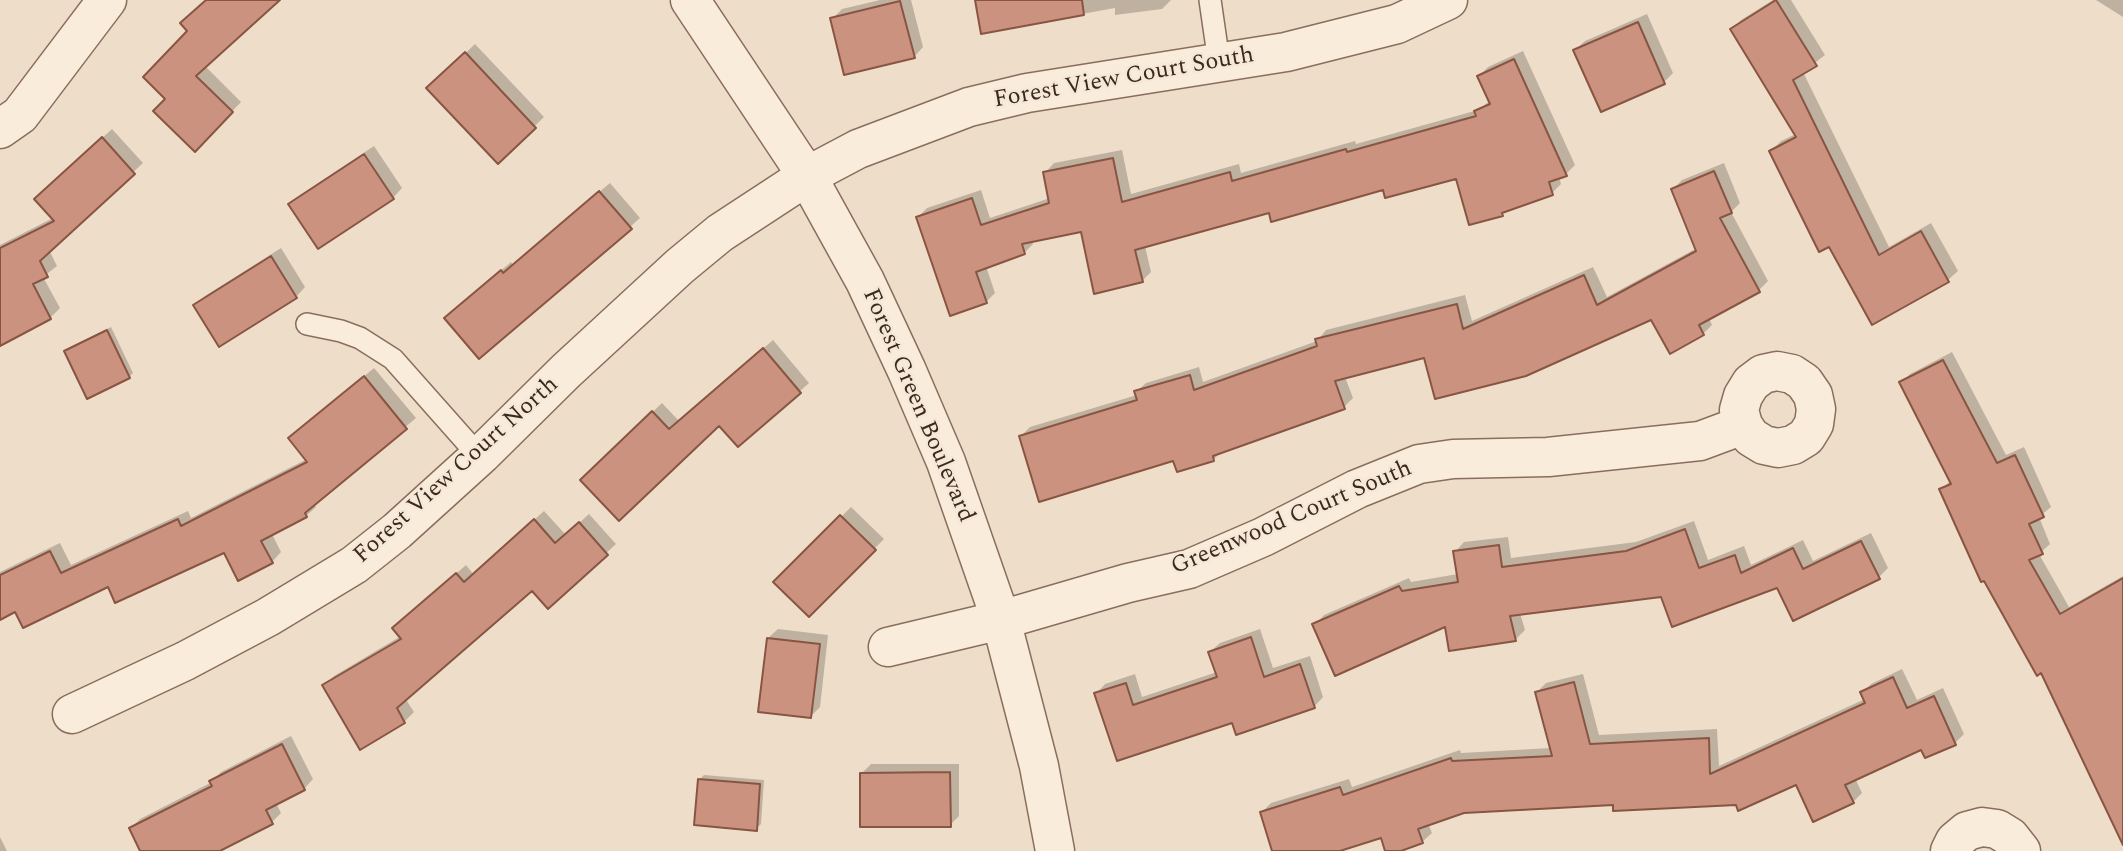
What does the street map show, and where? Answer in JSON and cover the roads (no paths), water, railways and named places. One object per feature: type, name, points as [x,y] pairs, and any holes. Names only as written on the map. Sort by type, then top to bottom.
[{"type":"street","points":[[0,129],[20,115],[107,0]]},
{"type":"street","name":"Forest Green Boulevard","points":[[690,0],[807,176],[865,281],[907,371],[946,462],[1001,620],[1039,766],[1055,851]]},
{"type":"street","name":"Forest View Court South","points":[[807,176],[858,149],[969,107],[1027,93],[1286,52],[1397,24],[1448,0]]},
{"type":"street","name":"Forest View Court North","points":[[72,714],[185,661],[268,617],[354,565],[397,531],[479,456],[680,265],[720,233],[807,176]]},
{"type":"street","name":"Greenwood Court South","points":[[888,647],[1001,620],[1128,583],[1189,569],[1263,537],[1357,489],[1419,464],[1453,459],[1548,457],[1662,447],[1700,442],[1743,425]]},
{"type":"street","points":[[1950,851],[1955,841],[1967,831],[1982,827],[1997,829],[2010,837],[2021,851]]},
{"type":"lane","points":[[1210,0],[1219,62]]},
{"type":"lane","points":[[307,324],[360,338],[393,359],[479,456]]}]
